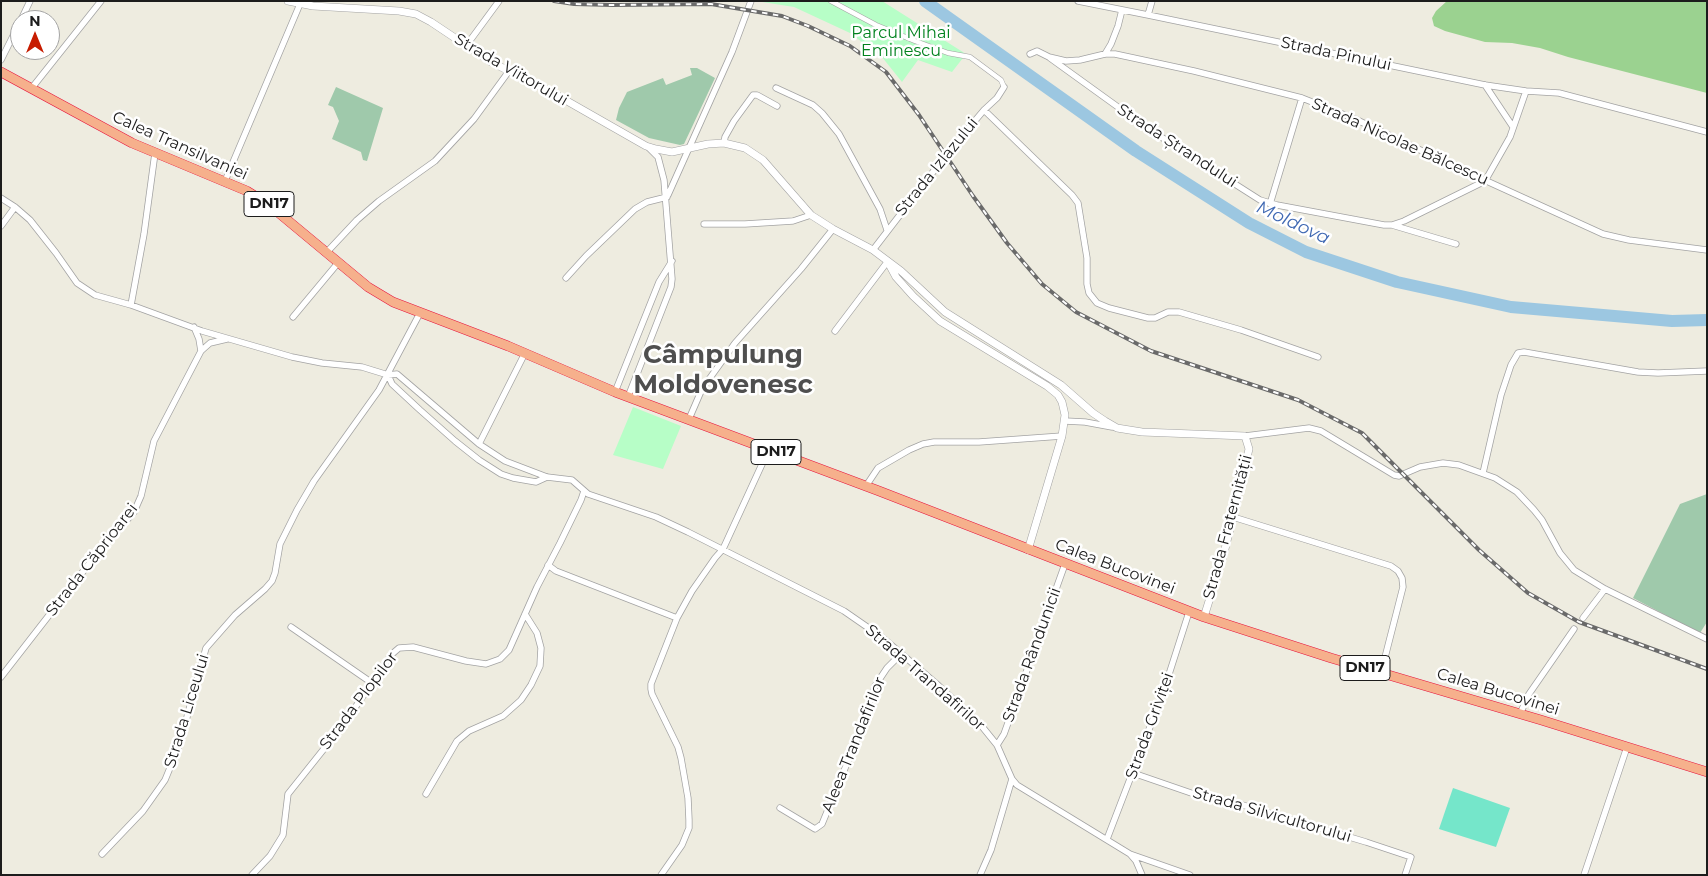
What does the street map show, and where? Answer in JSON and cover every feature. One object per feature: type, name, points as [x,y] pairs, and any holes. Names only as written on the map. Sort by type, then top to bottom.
[{"type":"highway","name":"Calea Transilvaniei","points":[[1,72],[132,143],[247,191],[268,204],[377,293],[393,302],[525,353]]},
{"type":"highway","name":"Calea Bucovinei","points":[[525,353],[615,392],[770,449],[1189,612],[1381,673],[1707,772]]},
{"type":"street","points":[[31,89],[101,1]]},
{"type":"street","name":"Strada Viitorului","points":[[288,1],[300,4],[400,11],[416,14],[509,71],[553,93],[646,146],[664,151],[724,143]]},
{"type":"street","points":[[466,46],[498,1]]},
{"type":"street","points":[[667,197],[732,52],[752,1]]},
{"type":"street","points":[[831,1],[876,25],[915,41],[948,53],[970,57],[1001,80],[1004,87]]},
{"type":"street","name":"Strada Pinului","points":[[1078,1],[1485,85],[1564,94],[1707,132]]},
{"type":"street","points":[[1148,14],[1152,1]]},
{"type":"street","points":[[225,181],[300,4]]},
{"type":"street","points":[[1105,54],[1118,26],[1122,10]]},
{"type":"street","points":[[1,60],[10,42]]},
{"type":"street","name":"Strada Nicolae Bălcescu","points":[[1030,54],[1037,51],[1049,57],[1066,60],[1080,60],[1105,54],[1150,61],[1302,98],[1355,119],[1485,181],[1616,238],[1707,250]]},
{"type":"street","name":"Strada Ștrandului","points":[[1049,57],[1055,64],[1147,128],[1240,188],[1270,204],[1392,225],[1456,244]]},
{"type":"street","points":[[326,253],[357,220],[379,201],[435,162],[474,119],[509,71]]},
{"type":"street","points":[[1485,85],[1513,127]]},
{"type":"street","name":"Strada Izlazului","points":[[873,250],[887,230],[984,110],[997,98],[1004,87]]},
{"type":"street","points":[[776,88],[813,105],[840,134],[880,209],[887,230]]},
{"type":"street","points":[[1392,225],[1404,221],[1485,181],[1507,142],[1526,91]]},
{"type":"street","points":[[777,106],[757,95],[753,95],[734,121],[725,137],[724,143],[745,148],[763,160],[811,215],[873,250],[901,271],[945,312],[1061,385],[1093,413],[1117,428]]},
{"type":"street","points":[[1270,204],[1302,98]]},
{"type":"street","points":[[984,110],[1078,203],[1087,258],[1087,284],[1089,293],[1097,303],[1148,318],[1155,318],[1168,312],[1180,312],[1318,356]]},
{"type":"street","points":[[628,397],[671,287],[672,279],[667,197],[661,165],[658,157],[646,146]]},
{"type":"street","points":[[131,305],[144,234],[155,153]]},
{"type":"street","points":[[566,278],[635,209],[647,202],[667,197]]},
{"type":"street","points":[[1,198],[30,220],[78,283],[95,295],[131,305],[194,328],[292,357],[322,363],[362,367],[388,375],[401,376],[479,444],[514,466],[534,471],[547,477]]},
{"type":"street","points":[[1,226],[15,207]]},
{"type":"street","points":[[704,224],[793,221],[811,215]]},
{"type":"street","points":[[689,419],[702,389],[735,343],[801,269],[833,229]]},
{"type":"street","points":[[615,392],[659,282],[672,261]]},
{"type":"street","points":[[835,330],[888,262]]},
{"type":"street","points":[[888,262],[896,277],[940,321],[1053,390],[1062,402],[1065,421],[1062,436],[1028,550]]},
{"type":"street","points":[[293,317],[338,263]]},
{"type":"street","name":"Strada Liceului","points":[[102,854],[143,811],[165,780],[179,746],[206,648],[235,615],[272,581],[284,536],[314,481],[379,390],[420,313]]},
{"type":"street","points":[[194,328],[199,339],[201,351]]},
{"type":"street","points":[[201,351],[210,343],[229,338]]},
{"type":"street","name":"Strada Căprioarei","points":[[1,678],[92,560],[134,512],[141,496],[154,441],[201,351]]},
{"type":"street","points":[[1483,473],[1501,395],[1511,365],[1518,353],[1524,352],[1638,372],[1707,371]]},
{"type":"street","points":[[479,444],[525,353]]},
{"type":"street","points":[[388,375],[392,384],[454,441],[479,460],[501,474],[513,478],[536,482],[547,477]]},
{"type":"street","points":[[1065,421],[1085,422],[1142,432],[1245,436],[1309,428],[1321,431],[1394,476],[1420,467],[1443,463],[1458,465],[1483,473],[1501,482],[1521,496],[1542,520],[1560,553],[1574,570],[1605,589],[1707,639]]},
{"type":"street","points":[[866,486],[878,468],[923,444],[1062,436]]},
{"type":"street","name":"Strada Fraternității","points":[[1204,617],[1234,517],[1249,448],[1245,436]]},
{"type":"street","points":[[661,875],[682,845],[690,828],[688,798],[679,752],[651,689],[654,676],[677,618],[692,591],[723,549],[770,449]]},
{"type":"street","name":"Strada Trandafirilor","points":[[547,477],[572,480],[584,491],[596,497],[656,517],[844,611],[870,627],[972,716],[997,745],[1012,780]]},
{"type":"street","name":"Strada Plopilor","points":[[252,875],[270,856],[283,835],[288,794],[342,725],[392,654],[405,647],[422,649],[477,663],[494,662],[509,650],[584,491]]},
{"type":"street","points":[[1234,517],[1391,566],[1398,570],[1402,578],[1403,587],[1381,673]]},
{"type":"street","name":"Strada Rândunicii","points":[[997,745],[1004,734],[1065,564]]},
{"type":"street","points":[[548,565],[556,571],[677,618]]},
{"type":"street","points":[[1582,618],[1605,589]]},
{"type":"street","name":"Strada Griviței","points":[[1108,839],[1163,693],[1189,612]]},
{"type":"street","points":[[426,794],[457,741],[469,731],[495,720],[509,711],[521,700],[531,685],[540,666],[541,648],[537,633],[525,614]]},
{"type":"street","points":[[291,627],[372,683]]},
{"type":"street","points":[[1520,714],[1529,694],[1574,629]]},
{"type":"street","name":"Aleea Trandafirilor","points":[[780,808],[815,829],[822,824],[855,744],[875,686],[887,668],[901,654]]},
{"type":"street","points":[[1584,875],[1627,747]]},
{"type":"street","name":"Strada Silvicultorului","points":[[1133,773],[1194,794],[1254,808],[1411,857],[1405,875]]},
{"type":"street","points":[[980,875],[991,850],[1012,780],[1017,785],[1130,854],[1190,875]]},
{"type":"street","points":[[1130,854],[1136,861],[1142,875]]},
{"type":"green space","name":"Parcul Mihai Eminescu","points":[[756,1],[882,1],[966,54],[952,72],[918,60],[902,82],[882,57],[850,33],[794,7]]},
{"type":"green space","points":[[1447,1],[1707,1],[1707,93],[1540,48],[1512,43],[1485,42],[1445,31],[1434,26],[1432,18],[1436,11]]},
{"type":"green space","points":[[690,68],[697,68],[715,78],[684,144],[680,145],[649,138],[616,120],[619,108],[627,92],[663,78],[666,85],[692,75]]},
{"type":"green space","points":[[336,87],[383,108],[367,161],[363,160],[361,152],[332,139],[339,121],[333,107],[328,105]]},
{"type":"green space","points":[[633,407],[681,426],[663,469],[613,455]]},
{"type":"green space","points":[[1707,494],[1707,622],[1700,633],[1633,598],[1680,504]]},
{"type":"green space","points":[[1453,788],[1510,808],[1496,847],[1439,829]]},
{"type":"waterway","name":"Moldova","points":[[925,1],[1136,151],[1249,223],[1306,252],[1397,282],[1511,307],[1672,321],[1707,320]]},
{"type":"railway","points":[[554,1],[574,4],[613,5],[711,4],[782,16],[850,46],[886,72],[919,115],[1007,243],[1042,284],[1076,312],[1151,351],[1298,400],[1362,433],[1479,550],[1528,593],[1579,622],[1707,669]]},
{"type":"district","name":"Câmpulung Moldovenesc","points":[[723,370]]}]
